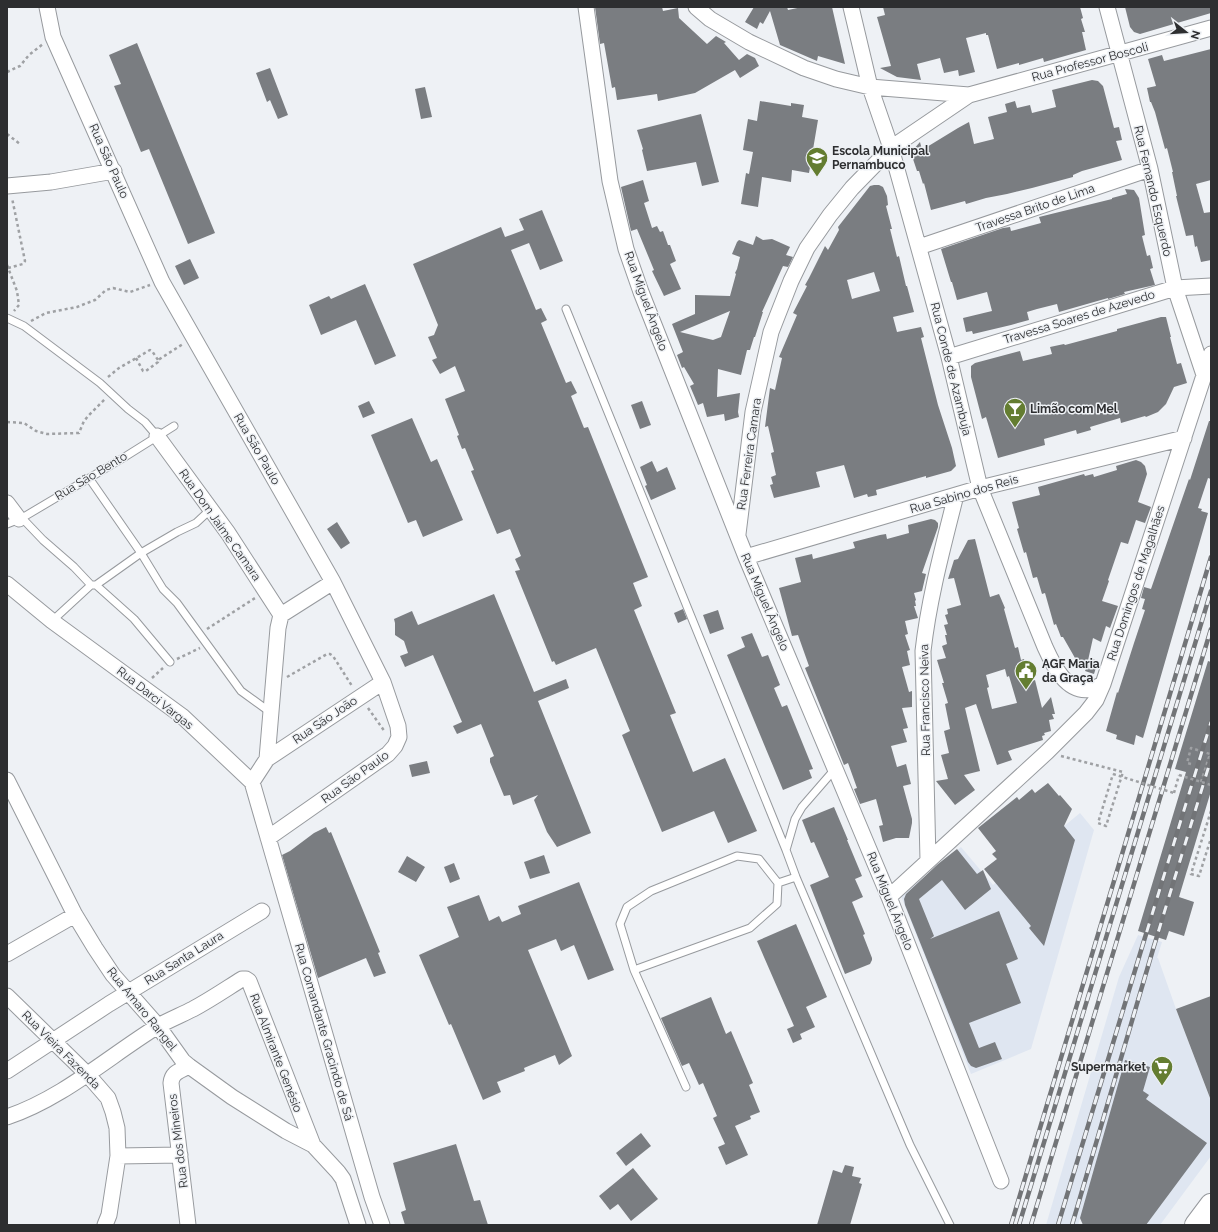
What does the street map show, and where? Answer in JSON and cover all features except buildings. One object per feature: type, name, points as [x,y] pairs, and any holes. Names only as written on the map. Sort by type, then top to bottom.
[{"type":"main road","points":[[1196,1225],[1211,1205]]},
{"type":"street","name":"Rua São Paulo","points":[[47,7],[53,38],[114,171],[162,282],[333,582],[383,682],[398,726],[399,736],[395,746],[388,754],[268,838]]},
{"type":"street","name":"Rua Miguel Ângelo","points":[[586,7],[610,181],[626,249],[641,292],[746,557],[889,897],[1001,1181]]},
{"type":"street","name":"Rua Professor Boscoli","points":[[696,7],[710,19],[749,42],[804,68],[836,80],[870,87],[969,95]]},
{"type":"street","name":"Rua Conde de Azambuja","points":[[851,7],[870,87],[891,148],[949,356],[980,488],[1054,667],[1072,686],[1081,689],[1092,689],[1103,684]]},
{"type":"street","name":"Rua Fernando Esquerdo","points":[[1107,7],[1150,169],[1175,288],[1204,375]]},
{"type":"street","name":"Rua Professor Boscoli","points":[[891,148],[969,95],[1211,28]]},
{"type":"street","name":"Rua Ferreira Camara","points":[[738,537],[753,412],[771,332],[788,288],[807,248],[830,215],[852,188],[891,148]]},
{"type":"street","name":"Travessa Brito de Lima","points":[[919,247],[1150,169]]},
{"type":"street","points":[[8,186],[51,182],[114,171]]},
{"type":"street","name":"Travessa Soares de Azevedo","points":[[949,356],[1175,288],[1211,286]]},
{"type":"street","name":"Rua Domingos de Magalhães","points":[[889,897],[1047,752],[1086,713],[1096,700],[1103,684],[1211,354]]},
{"type":"street","name":"Rua Dom Jaime Camara","points":[[157,436],[228,533],[281,615]]},
{"type":"street","name":"Rua Sabino dos Reis","points":[[746,557],[980,488],[1184,438]]},
{"type":"street","name":"Rua Francisco Neiva","points":[[928,860],[923,651],[926,626],[934,588],[956,495]]},
{"type":"street","points":[[7,503],[16,520]]},
{"type":"street","points":[[268,838],[252,782],[267,759],[278,628],[281,615],[333,582]]},
{"type":"street","name":"Rua Darci Vargas","points":[[7,584],[52,621],[182,716],[252,782]]},
{"type":"street","name":"Rua São João","points":[[267,759],[383,682]]},
{"type":"street","name":"Rua Amaro Rangel","points":[[7,780],[75,915],[95,948],[128,993],[158,1026],[183,1061],[189,1066],[232,1097],[286,1131],[313,1145],[343,1179],[358,1225]]},
{"type":"street","name":"Rua Comandante Gracindo de Sá","points":[[268,838],[370,1189],[382,1225]]},
{"type":"street","name":"Rua Santa Laura","points":[[7,1071],[52,1040],[262,910]]},
{"type":"street","points":[[7,954],[75,915]]},
{"type":"street","name":"Rua Almirante Genésio","points":[[158,1026],[194,1009],[242,979],[246,979],[249,982],[313,1145]]},
{"type":"street","name":"Rua Vieira Fazenda","points":[[7,996],[88,1074],[108,1098],[117,1128],[118,1156],[109,1215],[105,1225]]},
{"type":"street","points":[[7,1117],[22,1112],[50,1098],[158,1026]]},
{"type":"street","name":"Rua dos Mineiros","points":[[188,1225],[171,1078],[174,1074],[189,1066]]},
{"type":"street","points":[[118,1156],[180,1155]]},
{"type":"lane","points":[[566,309],[796,877],[910,1145],[950,1225]]},
{"type":"lane","points":[[7,318],[24,326],[100,383],[128,409],[145,422],[157,436]]},
{"type":"lane","name":"Rua São Bento","points":[[16,520],[89,478],[174,426]]},
{"type":"lane","points":[[89,478],[141,553],[163,589],[177,603],[241,691],[271,712]]},
{"type":"lane","points":[[52,621],[94,585],[141,553],[196,523],[211,509]]},
{"type":"lane","points":[[16,520],[43,540],[134,619],[170,662]]},
{"type":"lane","points":[[786,850],[795,819],[802,807],[835,768]]},
{"type":"lane","points":[[634,970],[750,928],[778,904],[778,883],[759,859],[737,856],[651,891],[627,907],[620,924],[634,970],[686,1087]]},
{"type":"lane","points":[[778,883],[796,877]]},
{"type":"path","points":[[7,72],[20,66],[32,52],[53,38]]},
{"type":"path","points":[[7,134],[20,144]]},
{"type":"path","points":[[8,186],[25,261],[23,264],[8,268]]},
{"type":"path","points":[[7,265],[17,291],[19,305],[13,312]]},
{"type":"path","points":[[24,326],[46,313],[77,307],[94,300],[106,290],[113,288],[130,292],[162,282]]},
{"type":"path","points":[[136,358],[143,371],[146,371],[158,362],[158,360],[194,337]]},
{"type":"path","points":[[100,383],[119,368],[150,350],[158,360]]},
{"type":"path","points":[[7,422],[24,423],[36,431],[47,434],[79,433],[89,414],[111,393]]},
{"type":"path","points":[[200,634],[265,591]]},
{"type":"path","points":[[274,677],[288,676],[327,654],[330,654],[333,656],[359,697],[395,746]]},
{"type":"path","points":[[1191,764],[1187,763],[1191,748],[1210,754],[1201,782]]},
{"type":"path","points":[[1047,752],[1123,772],[1106,826],[1098,823],[1113,774],[1174,793],[1179,775],[1211,785]]},
{"type":"path","points":[[1211,810],[1191,874],[1199,876],[1211,838]]},
{"type":"shaded area","points":[[1080,813],[1094,830],[1031,1049],[971,1074],[901,896],[961,847],[993,885]]},
{"type":"shaded area","name":"Supermarket","points":[[1138,935],[1162,942],[1157,958],[1211,1101],[1211,1156],[1160,1225],[1083,1225],[1080,1218],[1078,1225],[1046,1225],[1119,977]]},
{"type":"railway","points":[[1011,1225],[1211,557]]},
{"type":"railway","points":[[1019,1225],[1211,591]]},
{"type":"railway","points":[[1031,1225],[1211,629]]},
{"type":"railway","points":[[1058,1225],[1211,722]]},
{"type":"railway","points":[[1072,1225],[1211,759]]},
{"type":"place","name":"Escola Municipal Pernambuco","points":[[817,178]]},
{"type":"place","name":"Limão com Mel","points":[[1015,428]]},
{"type":"place","name":"AGF Maria da Graça","points":[[1026,690]]},
{"type":"place","name":"Supermarket","points":[[1162,1086]]}]
